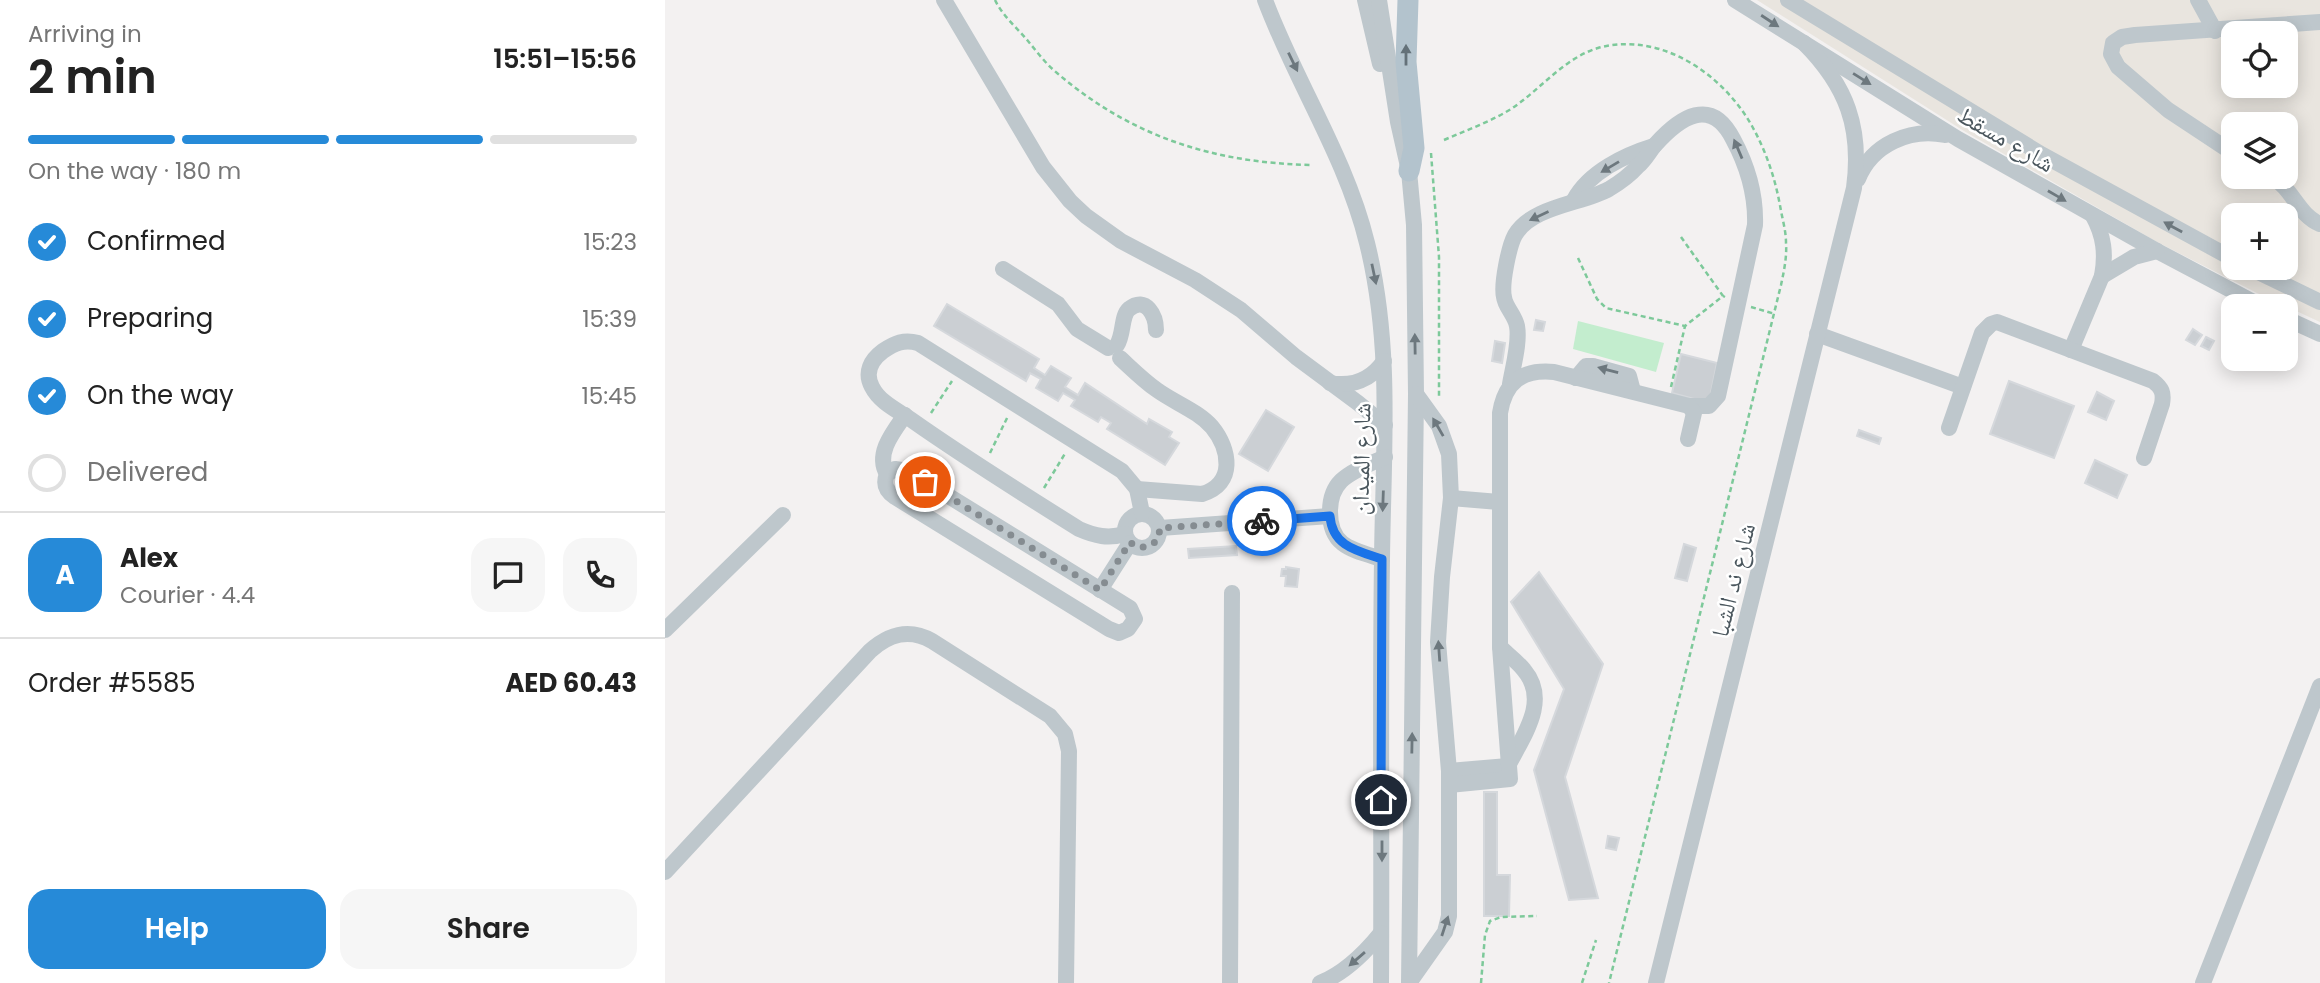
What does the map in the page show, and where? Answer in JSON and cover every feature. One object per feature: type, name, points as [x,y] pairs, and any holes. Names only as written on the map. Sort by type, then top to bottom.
[{"type":"main road","points":[[1408,0],[1406,62],[1414,148],[1409,171]]},
{"type":"street","points":[[944,0],[1042,167],[1070,201],[1121,241],[1195,280],[1230,302],[1385,425]]},
{"type":"street","name":"شارع الميدان","points":[[1265,0],[1333,146],[1356,204],[1376,282],[1384,361],[1385,425],[1381,983]]},
{"type":"street","points":[[1365,0],[1391,112],[1398,122]]},
{"type":"street","points":[[1379,0],[1398,122],[1409,171],[1414,225],[1416,394],[1409,983]]},
{"type":"street","name":"شارع مسقط","points":[[1735,0],[1958,139],[2238,294]]},
{"type":"street","name":"شارع مسقط","points":[[1788,0],[2041,154],[2221,252]]},
{"type":"street","points":[[2197,0],[2215,31]]},
{"type":"street","points":[[2221,145],[2168,110],[2118,67],[2111,54],[2113,43],[2127,36],[2320,22]]},
{"type":"street","name":"شارع ند الشبا","points":[[1656,983],[1854,188],[1856,142],[1849,109],[1834,78],[1804,43]]},
{"type":"street","points":[[1509,773],[1500,646],[1499,502],[1501,403],[1510,384],[1517,329],[1504,299],[1503,289],[1512,241],[1518,230],[1528,221],[1615,185],[1637,168],[1654,146],[1674,128],[1694,115],[1701,113],[1722,120],[1742,158],[1753,192],[1755,215],[1753,236],[1730,299],[1718,396],[1709,406],[1689,406],[1541,371],[1529,373],[1510,384]]},
{"type":"street","name":"شارع ند الشبا","points":[[1854,188],[1869,160],[1881,148],[1895,140],[1910,134],[1927,132],[1958,139]]},
{"type":"street","points":[[2288,189],[2307,216],[2320,224]]},
{"type":"street","points":[[2071,350],[2102,276],[2104,245],[2093,216]]},
{"type":"street","points":[[2102,276],[2134,257],[2157,251]]},
{"type":"street","points":[[1003,270],[1058,304],[1077,329],[1115,350],[1157,390],[1205,421],[1217,434],[1226,459],[1226,474],[1210,492],[1202,494],[1137,489]]},
{"type":"street","points":[[2275,280],[2320,302]]},
{"type":"street","points":[[1115,350],[1123,332],[1125,314],[1133,306],[1141,305],[1150,309],[1155,318],[1156,330]]},
{"type":"street","points":[[1949,428],[1982,333],[1991,324],[2004,324],[2153,381],[2160,387],[2164,395],[2162,404],[2144,458]]},
{"type":"street","points":[[2298,324],[2320,334]]},
{"type":"street","points":[[1817,334],[1963,387]]},
{"type":"street","points":[[1100,590],[1127,538],[1127,522],[1131,517],[1142,513],[1154,517],[1160,528],[1158,540],[1148,547],[1136,547],[1127,538],[1099,536],[1079,529],[977,465],[878,396],[870,383],[870,365],[877,355],[897,342],[918,343],[1122,471],[1137,489],[1142,513]]},
{"type":"street","points":[[1330,383],[1361,381],[1374,373],[1384,361]]},
{"type":"street","points":[[1409,983],[1448,925],[1449,778],[1438,642],[1451,498],[1449,454],[1439,426],[1416,394]]},
{"type":"street","points":[[1688,439],[1694,418],[1689,406]]},
{"type":"street","points":[[887,474],[895,469],[904,469],[1133,611],[1134,623],[1119,632],[1109,629],[891,495],[885,483],[887,474],[883,454],[891,435],[905,415]]},
{"type":"street","points":[[1382,559],[1356,551],[1340,542],[1334,534],[1330,516],[1331,499],[1338,484],[1350,474],[1385,457]]},
{"type":"street","points":[[1451,498],[1499,502]]},
{"type":"street","points":[[665,630],[783,515]]},
{"type":"street","points":[[1160,528],[1330,516]]},
{"type":"street","points":[[986,554],[1002,530]]},
{"type":"street","points":[[1230,983],[1232,593]]},
{"type":"street","points":[[665,872],[870,651],[891,636],[916,634],[932,641],[1050,716],[1065,734],[1069,751],[1066,983]]},
{"type":"street","points":[[1500,646],[1530,678],[1536,697],[1533,716],[1509,773]]},
{"type":"street","points":[[1502,683],[1515,677],[1530,678]]},
{"type":"street","points":[[2203,983],[2320,686]]},
{"type":"street","points":[[1505,718],[1519,720],[1533,716]]},
{"type":"street","points":[[1449,778],[1509,773]]},
{"type":"street","points":[[1327,982],[1357,960],[1381,933]]},
{"type":"path","points":[[995,0],[1055,72],[1102,106],[1143,128],[1185,147],[1220,156],[1263,163],[1312,166]]},
{"type":"path","points":[[1444,140],[1512,108],[1573,61],[1594,49],[1622,44],[1654,46],[1691,62],[1713,79],[1741,108],[1768,158],[1780,201],[1786,241],[1785,262],[1775,314],[1609,983]]},
{"type":"path","points":[[1430,146],[1439,257],[1439,426]]},
{"type":"path","points":[[1681,237],[1730,299],[1775,314]]},
{"type":"path","points":[[1578,258],[1597,299],[1606,308],[1685,326],[1730,299]]},
{"type":"path","points":[[1668,400],[1685,326]]},
{"type":"path","points":[[931,413],[959,370]]},
{"type":"path","points":[[990,453],[1014,404]]},
{"type":"path","points":[[1044,488],[1072,440]]},
{"type":"path","points":[[1481,983],[1485,930],[1490,921],[1500,917],[1537,916]]},
{"type":"path","points":[[1582,983],[1596,940]]},
{"type":"shaded area","points":[[1757,0],[2320,0],[2320,322],[2298,312],[2298,294],[2259,294],[2232,280],[2298,280],[2298,203],[2221,203],[2221,275],[2157,242],[1964,131]]},
{"type":"green space","points":[[1578,321],[1664,343],[1656,372],[1573,349]]},
{"type":"building","points":[[947,304],[1039,359],[1034,368],[1045,375],[1051,366],[1071,378],[1065,387],[1078,395],[1085,383],[1147,424],[1149,419],[1172,432],[1169,437],[1179,443],[1165,465],[1107,429],[1111,423],[1101,417],[1098,422],[1071,406],[1075,400],[1063,393],[1058,401],[1036,388],[1041,379],[1030,373],[1026,381],[934,326]]},
{"type":"building","points":[[1536,320],[1545,322],[1543,331],[1534,330]]},
{"type":"building","points":[[2193,329],[2202,335],[2195,345],[2186,340]]},
{"type":"building","points":[[2206,337],[2214,341],[2209,350],[2201,346]]},
{"type":"building","points":[[1495,341],[1505,343],[1502,363],[1492,361]]},
{"type":"building","points":[[1681,354],[1717,363],[1709,403],[1672,393]]},
{"type":"building","points":[[2009,381],[2074,406],[2054,458],[1990,434]]},
{"type":"building","points":[[2097,392],[2114,401],[2106,420],[2088,412]]},
{"type":"building","points":[[1266,410],[1294,427],[1268,471],[1239,454]]},
{"type":"building","points":[[1859,430],[1881,438],[1879,444],[1857,436]]},
{"type":"building","points":[[2095,460],[2127,475],[2117,498],[2085,483]]},
{"type":"building","points":[[1684,544],[1696,548],[1687,581],[1675,578]]},
{"type":"building","points":[[1236,546],[1237,555],[1189,558],[1188,549]]},
{"type":"building","points":[[1282,569],[1299,569],[1297,587],[1285,586],[1286,576],[1281,576]]},
{"type":"building","points":[[1539,572],[1603,664],[1565,777],[1598,898],[1569,900],[1534,770],[1564,689],[1511,602]]},
{"type":"building","points":[[1484,792],[1497,792],[1497,875],[1510,875],[1509,916],[1484,916]]},
{"type":"building","points":[[1608,836],[1619,838],[1616,850],[1606,848]]},
{"type":"way so far","points":[[925,482],[1100,590],[1130,542],[1136,547],[1148,547],[1158,540],[1160,528],[1262,521]]},
{"type":"route","points":[[1262,521],[1330,516],[1334,534],[1340,542],[1356,551],[1382,559],[1381,800]]}]
